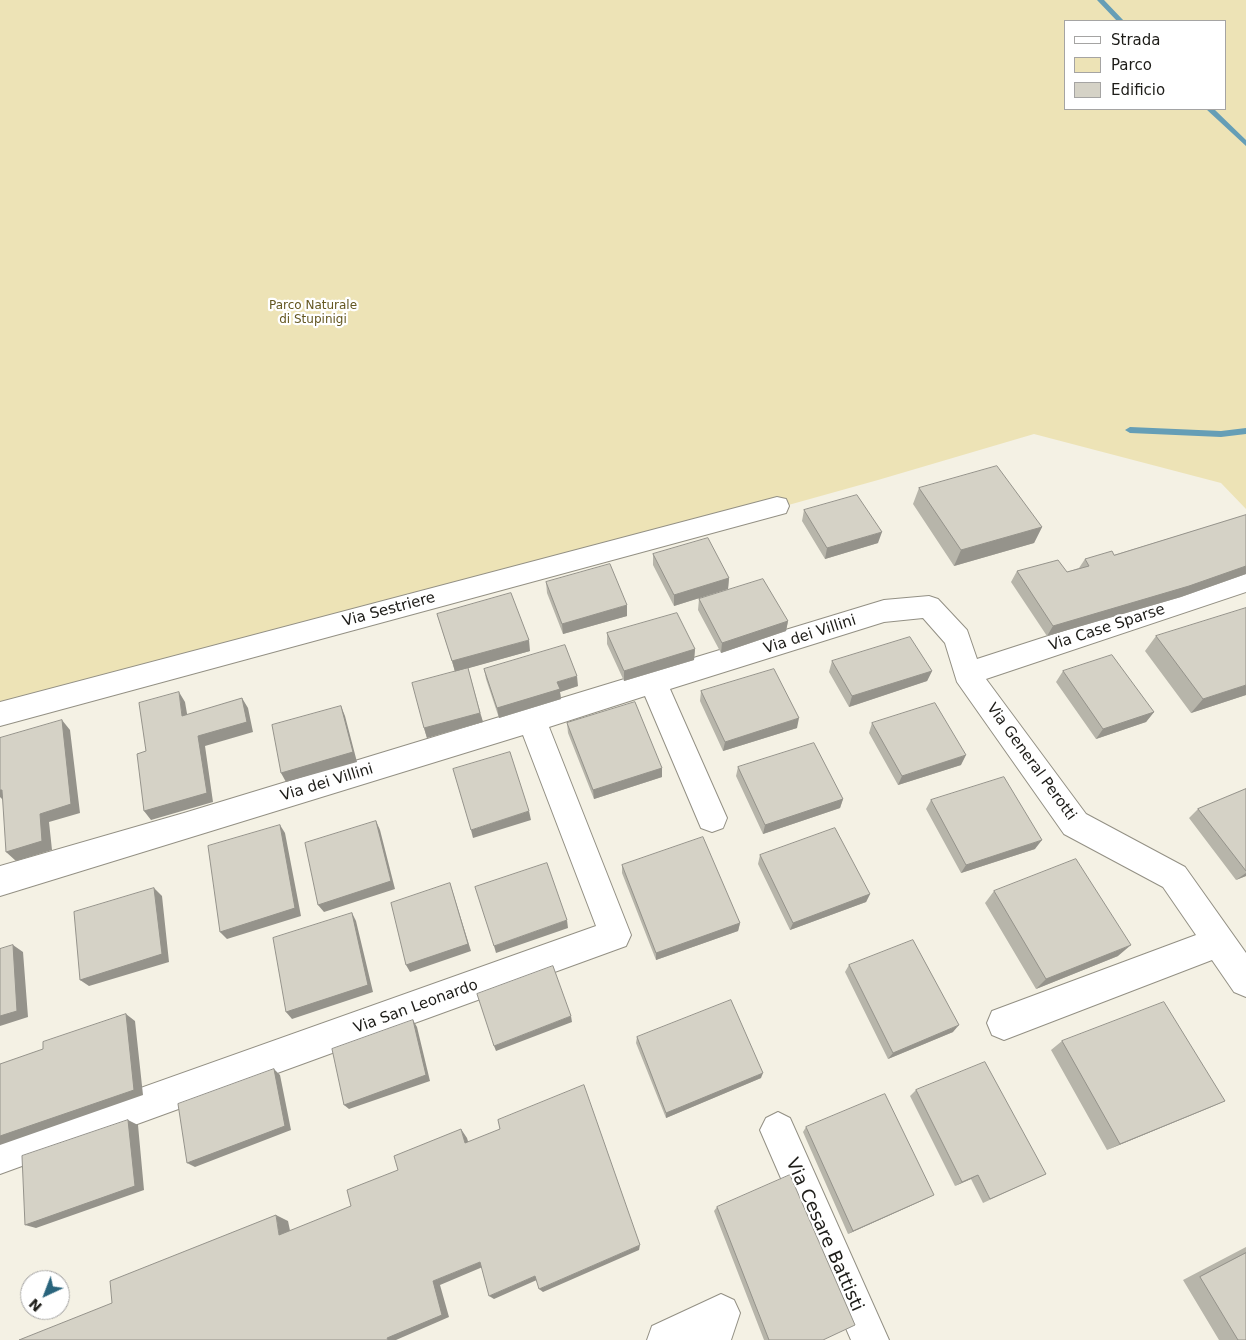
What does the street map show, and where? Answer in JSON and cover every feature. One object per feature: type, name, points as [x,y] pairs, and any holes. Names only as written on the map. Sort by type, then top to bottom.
[{"type":"street","name":"Via Sestriere","points":[[0,714],[777,506]]},
{"type":"street","name":"Via Case Sparse","points":[[967,674],[1246,582]]},
{"type":"street","name":"Via dei Villini","points":[[0,881],[654,684],[884,611],[929,607],[957,638]]},
{"type":"street","name":"Via General Perotti","points":[[957,638],[967,674],[1075,824],[1174,877],[1246,981]]},
{"type":"street","points":[[654,684],[712,818]]},
{"type":"street","name":"Via San Leonardo","points":[[0,1156],[615,935],[532,720]]},
{"type":"street","points":[[1004,1023],[1219,942]]},
{"type":"street","name":"Via Cesare Battisti","points":[[778,1130],[870,1340]]},
{"type":"street","points":[[666,1340],[721,1313],[712,1340]]},
{"type":"green space","name":"Parco Naturale di Stupinigi","points":[[0,0],[1246,0],[1246,509],[1221,483],[1034,434],[878,480],[0,725]]},
{"type":"building","points":[[997,466],[1042,527],[961,550],[919,488]]},
{"type":"building","points":[[857,495],[882,532],[827,548],[804,510]]},
{"type":"building","points":[[1246,515],[1246,566],[1189,586],[1053,626],[1017,571],[1058,560],[1067,572],[1089,566],[1085,559],[1112,551],[1114,555]]},
{"type":"building","points":[[708,538],[729,578],[674,595],[653,554]]},
{"type":"building","points":[[610,564],[627,605],[562,624],[546,582]]},
{"type":"building","points":[[763,579],[788,621],[722,643],[699,599]]},
{"type":"building","points":[[511,593],[529,640],[452,661],[437,614]]},
{"type":"building","points":[[1246,608],[1246,685],[1203,699],[1156,636]]},
{"type":"building","points":[[677,613],[695,649],[624,671],[607,633]]},
{"type":"building","points":[[910,637],[932,671],[852,696],[832,661]]},
{"type":"building","points":[[565,645],[577,676],[557,682],[560,689],[497,708],[484,669]]},
{"type":"building","points":[[1112,655],[1154,712],[1103,729],[1063,671]]},
{"type":"building","points":[[468,668],[480,713],[424,728],[412,683]]},
{"type":"building","points":[[774,669],[799,718],[725,742],[701,691]]},
{"type":"building","points":[[179,692],[182,716],[242,698],[247,722],[198,736],[207,793],[144,811],[137,754],[146,751],[139,703]]},
{"type":"building","points":[[635,702],[662,768],[593,790],[567,723]]},
{"type":"building","points":[[935,703],[966,755],[902,776],[872,723]]},
{"type":"building","points":[[341,706],[353,752],[281,773],[272,725]]},
{"type":"building","points":[[62,720],[71,804],[40,814],[42,841],[6,852],[2,790],[0,790],[0,738]]},
{"type":"building","points":[[814,743],[843,799],[765,825],[738,767]]},
{"type":"building","points":[[510,752],[529,811],[471,830],[453,769]]},
{"type":"building","points":[[1004,777],[1042,840],[966,865],[931,800]]},
{"type":"building","points":[[1246,789],[1246,871],[1198,809]]},
{"type":"building","points":[[376,821],[391,881],[318,905],[305,843]]},
{"type":"building","points":[[280,825],[295,908],[220,932],[208,846]]},
{"type":"building","points":[[835,828],[870,894],[793,923],[760,855]]},
{"type":"building","points":[[703,837],[740,923],[656,953],[622,865]]},
{"type":"building","points":[[1076,859],[1131,945],[1046,979],[994,891]]},
{"type":"building","points":[[547,863],[567,920],[494,946],[475,887]]},
{"type":"building","points":[[450,883],[468,944],[406,965],[391,903]]},
{"type":"building","points":[[154,888],[162,954],[80,980],[74,912]]},
{"type":"building","points":[[352,913],[368,985],[286,1012],[273,938]]},
{"type":"building","points":[[913,940],[959,1025],[893,1053],[849,965]]},
{"type":"building","points":[[13,945],[17,1011],[0,1016],[0,949]]},
{"type":"building","points":[[553,966],[571,1016],[494,1046],[477,994]]},
{"type":"building","points":[[731,1000],[763,1073],[666,1113],[637,1037]]},
{"type":"building","points":[[1164,1002],[1225,1101],[1120,1144],[1062,1041]]},
{"type":"building","points":[[126,1014],[134,1090],[0,1136],[0,1064],[43,1049],[43,1042]]},
{"type":"building","points":[[413,1020],[426,1075],[344,1105],[332,1049]]},
{"type":"building","points":[[985,1062],[1046,1174],[990,1199],[978,1175],[962,1182],[916,1090]]},
{"type":"building","points":[[274,1069],[285,1126],[187,1163],[178,1104]]},
{"type":"building","points":[[584,1085],[640,1245],[539,1289],[535,1276],[489,1296],[480,1262],[433,1281],[442,1315],[387,1338],[388,1340],[19,1340],[112,1303],[110,1281],[276,1215],[279,1235],[351,1206],[347,1190],[398,1170],[394,1156],[461,1129],[465,1143],[500,1129],[498,1120]]},
{"type":"building","points":[[885,1094],[934,1195],[853,1231],[806,1127]]},
{"type":"building","points":[[128,1120],[135,1186],[25,1225],[22,1156]]},
{"type":"building","points":[[790,1175],[855,1325],[823,1340],[769,1340],[717,1207]]},
{"type":"building","points":[[1246,1253],[1246,1340],[1238,1340],[1200,1277]]},
{"type":"waterway","points":[[1100,0],[1120,20]]},
{"type":"waterway","points":[[1211,110],[1246,144]]},
{"type":"waterway","points":[[1130,430],[1221,434],[1246,431]]}]
